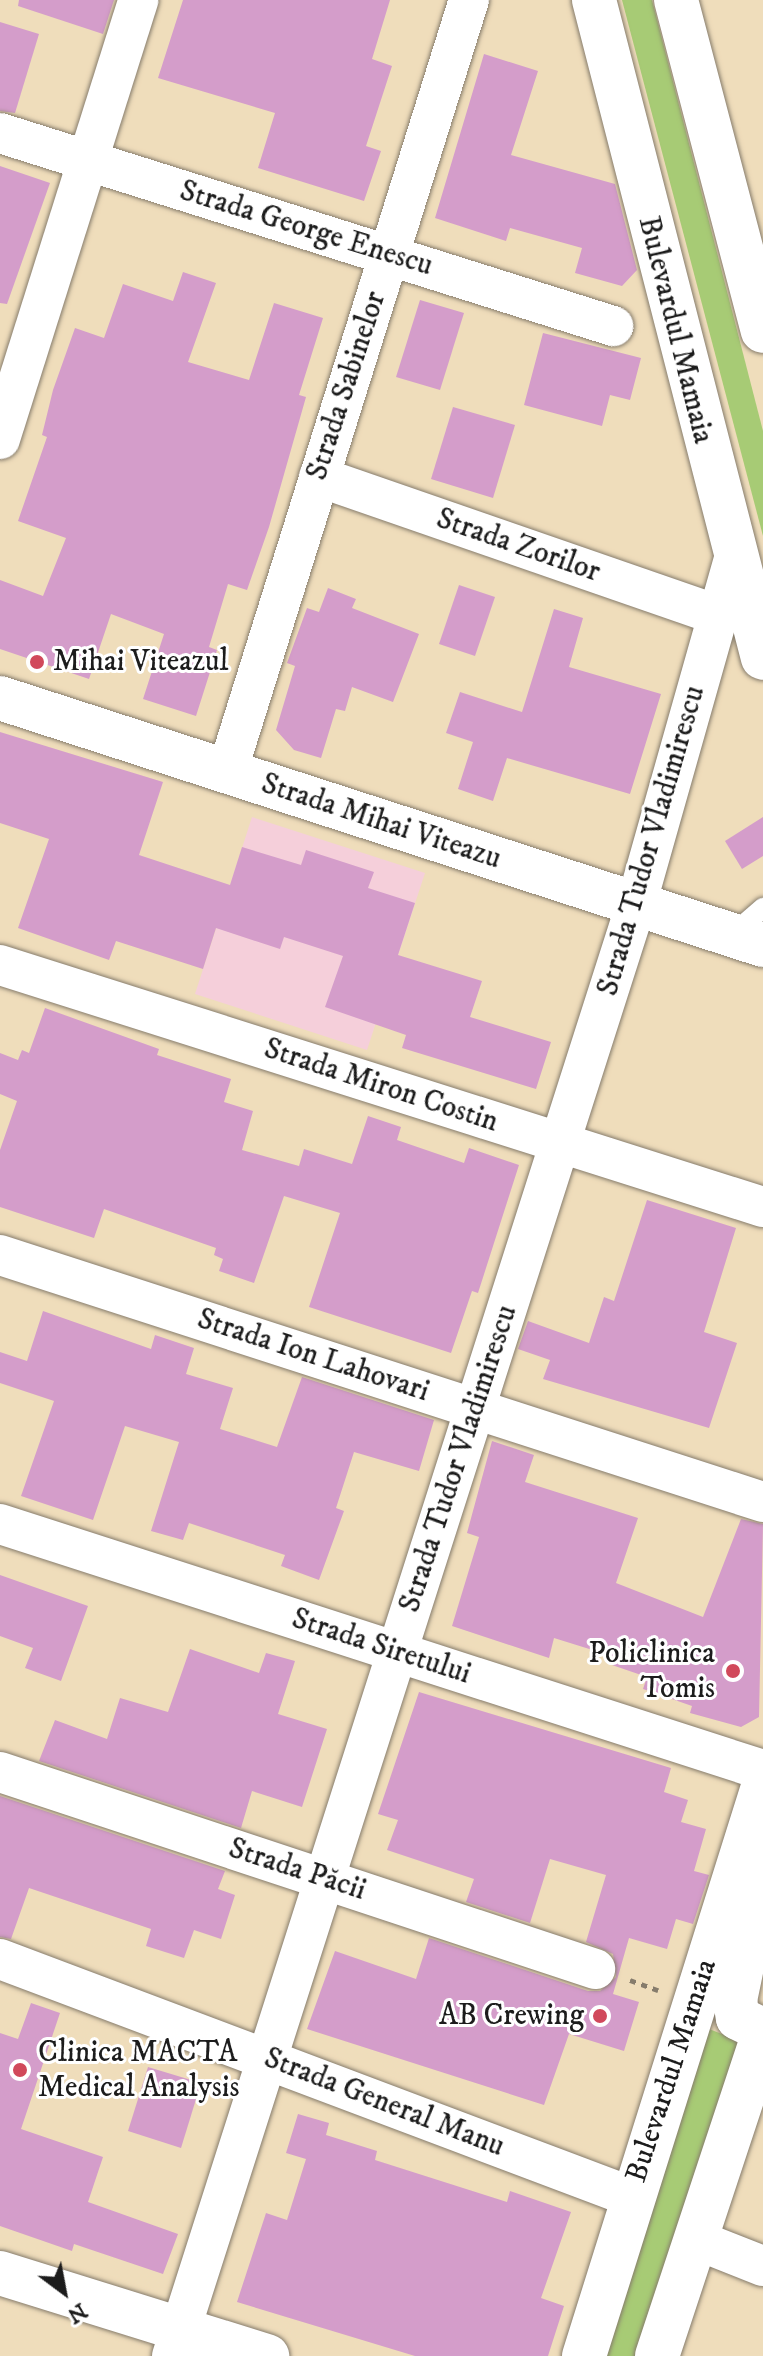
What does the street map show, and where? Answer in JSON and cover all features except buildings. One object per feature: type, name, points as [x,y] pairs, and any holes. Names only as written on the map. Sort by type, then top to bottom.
[{"type":"main road","name":"Bulevardul Mamaia","points":[[594,0],[734,559],[763,658]]},
{"type":"main road","points":[[676,0],[763,331]]},
{"type":"main road","name":"Strada Mihai Viteazu","points":[[0,698],[636,905],[752,929]]},
{"type":"main road","name":"Bulevardul Mamaia","points":[[584,2356],[763,1787]]},
{"type":"main road","points":[[763,1863],[735,2000],[738,2018],[763,2030]]},
{"type":"main road","points":[[657,2356],[763,2036]]},
{"type":"main road","points":[[0,2273],[176,2343],[267,2356]]},
{"type":"street","points":[[0,439],[138,0]]},
{"type":"street","name":"Strada Sabinelor","points":[[227,772],[469,0]]},
{"type":"street","name":"Strada George Enescu","points":[[0,133],[613,326]]},
{"type":"street","name":"Strada Zorilor","points":[[319,477],[718,615]]},
{"type":"street","name":"Strada Tudor Vladimirescu","points":[[176,2343],[636,905],[734,559]]},
{"type":"street","name":"Strada Miron Costin","points":[[0,965],[763,1207]]},
{"type":"street","name":"Strada Ion Lahovari","points":[[0,1255],[763,1502]]},
{"type":"street","name":"Strada Siretului","points":[[0,1524],[763,1770]]},
{"type":"street","name":"Strada Păcii","points":[[0,1772],[595,1969]]},
{"type":"street","name":"Strada General Manu","points":[[0,1959],[632,2197]]},
{"type":"street","points":[[697,2240],[763,2266]]},
{"type":"shaded area","points":[[252,817],[425,873],[367,1050],[195,994]]},
{"type":"green space","points":[[622,0],[652,0],[763,431],[763,536]]},
{"type":"green space","points":[[709,2029],[740,2041],[637,2356],[602,2356]]},
{"type":"place","name":"Mihai Viteazul","points":[[37,662]]},
{"type":"place","name":"Policlinica Tomis","points":[[733,1671]]},
{"type":"place","name":"AB Crewing","points":[[600,2016]]},
{"type":"place","name":"Clinica MACTA Medical Analysis","points":[[20,2070]]}]
